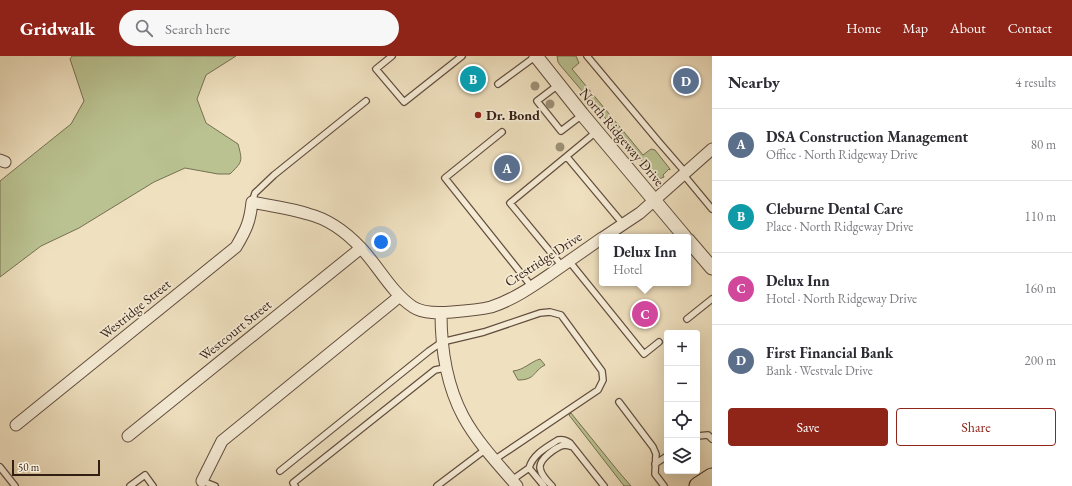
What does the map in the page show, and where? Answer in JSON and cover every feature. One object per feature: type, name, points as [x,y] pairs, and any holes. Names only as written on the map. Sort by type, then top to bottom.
[{"type":"main road","points":[[698,486],[712,477]]},
{"type":"street","name":"North Ridgeway Drive","points":[[536,56],[582,114],[683,234]]},
{"type":"street","name":"Crestridge Drive","points":[[609,234],[640,213],[712,149]]},
{"type":"street","name":"Crestridge Drive","points":[[252,202],[309,214],[330,223],[346,234],[361,248],[400,296],[414,308],[424,311],[442,313],[478,310],[492,306],[518,295],[532,287],[599,241]]},
{"type":"street","name":"Westridge Street","points":[[16,425],[236,247],[246,230],[252,202]]},
{"type":"street","points":[[691,243],[711,265]]},
{"type":"street","name":"Westcourt Street","points":[[128,436],[361,248]]},
{"type":"street","points":[[202,481],[222,441],[400,296]]},
{"type":"street","points":[[442,313],[441,331],[445,368],[453,394],[463,416],[473,432],[494,460],[515,483]]},
{"type":"lane","points":[[392,56],[376,69],[404,102],[462,56]]},
{"type":"lane","points":[[498,84],[536,56]]},
{"type":"lane","points":[[587,56],[712,209]]},
{"type":"lane","points":[[558,85],[537,101],[561,131],[582,114]]},
{"type":"lane","points":[[252,202],[255,193],[274,175],[366,101]]},
{"type":"lane","points":[[502,132],[446,178],[532,287]]},
{"type":"lane","points":[[597,132],[510,204],[565,263],[644,354],[659,342]]},
{"type":"lane","points":[[567,157],[623,224]]},
{"type":"lane","points":[[687,319],[712,299]]},
{"type":"lane","points":[[280,471],[442,342],[484,332],[540,313],[550,312],[561,315],[602,371],[603,380],[598,390],[494,460]]},
{"type":"lane","points":[[295,486],[294,483],[435,370],[445,368]]},
{"type":"lane","points":[[619,402],[653,447],[656,454],[655,474],[664,486]]},
{"type":"lane","points":[[700,436],[708,435],[712,439]]},
{"type":"lane","points":[[515,483],[529,468],[530,464],[538,454],[558,440],[566,440],[604,486]]},
{"type":"lane","points":[[552,486],[542,474],[540,469],[541,463],[558,448],[568,445],[573,447]]},
{"type":"lane","points":[[437,486],[486,449]]},
{"type":"lane","points":[[655,464],[664,458]]},
{"type":"lane","points":[[0,467],[15,486]]},
{"type":"lane","points":[[529,468],[544,486]]},
{"type":"lane","points":[[130,486],[145,475],[153,486]]},
{"type":"lane","points":[[202,481],[215,486]]},
{"type":"green space","points":[[72,56],[236,56],[206,75],[197,99],[206,123],[238,144],[241,158],[237,167],[230,174],[218,174],[185,168],[154,182],[79,228],[41,246],[0,277],[0,181],[71,124],[84,101],[70,59]]},
{"type":"green space","points":[[557,56],[576,56],[579,63],[572,69],[643,155],[651,149],[655,150],[670,169],[663,175],[664,177],[658,178],[653,174],[560,65]]},
{"type":"green space","points":[[540,359],[545,365],[531,377],[524,380],[518,380],[513,371]]},
{"type":"green space","points":[[571,413],[631,486],[624,486],[569,415]]},
{"type":"place","name":"Cleburne Dental Care","points":[[473,79]]},
{"type":"place","name":"First Financial Bank","points":[[686,81]]},
{"type":"place","name":"Dr. Bond","points":[[478,115]]},
{"type":"place","name":"DSA Construction Management","points":[[507,168]]},
{"type":"place","name":"Delux Inn","points":[[645,314]]}]
